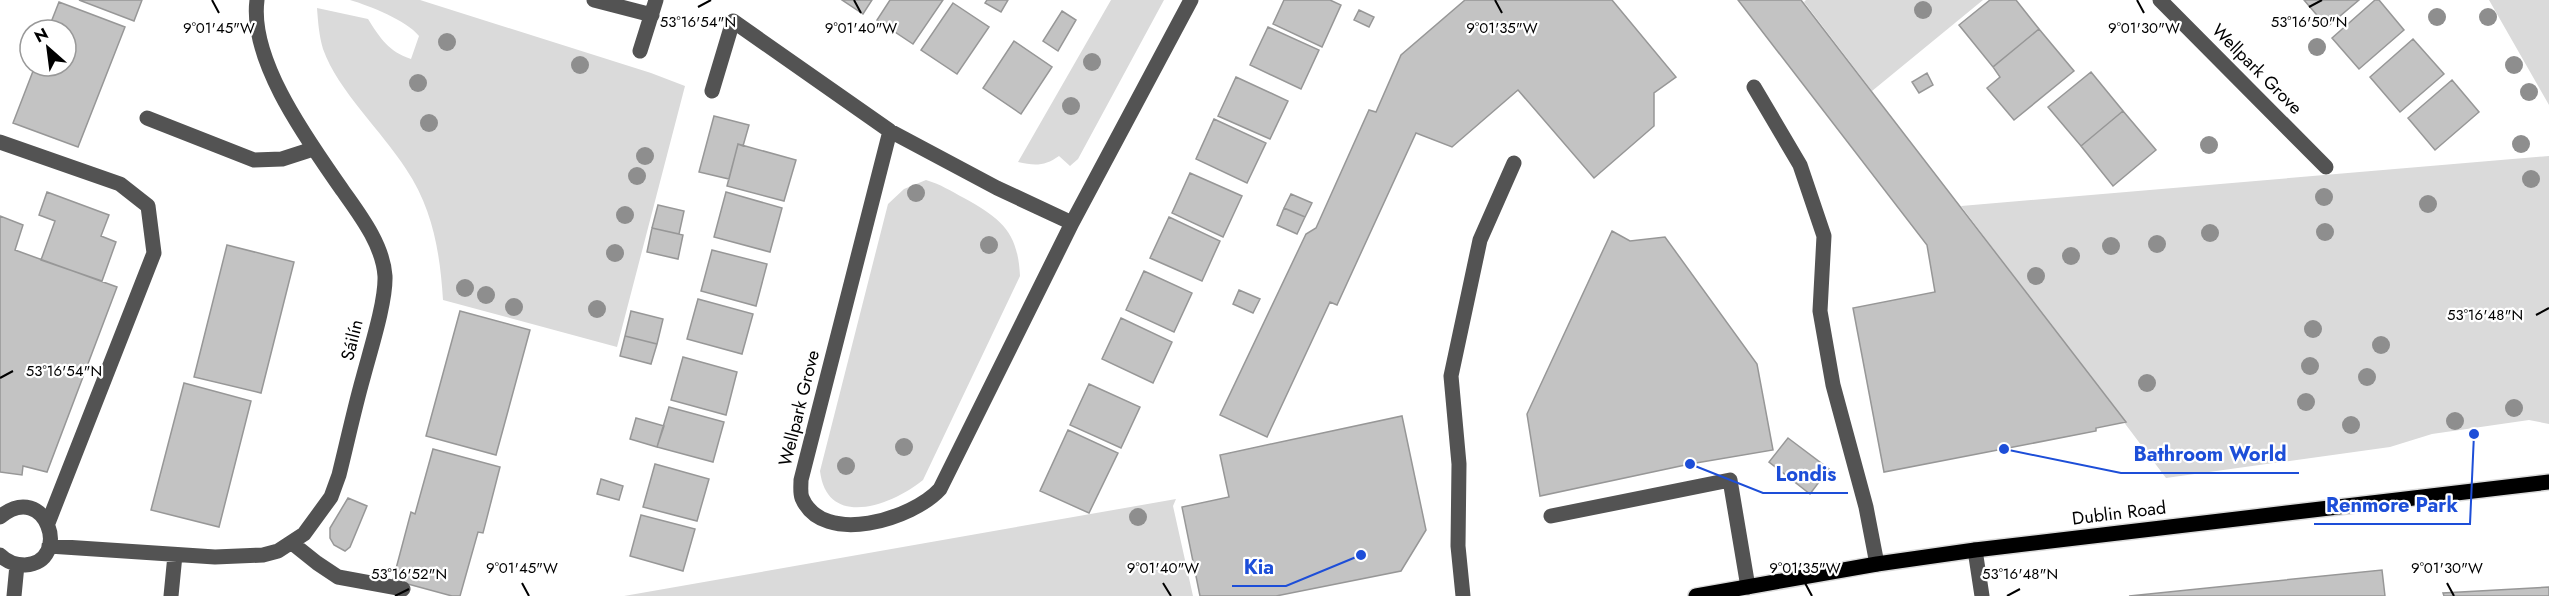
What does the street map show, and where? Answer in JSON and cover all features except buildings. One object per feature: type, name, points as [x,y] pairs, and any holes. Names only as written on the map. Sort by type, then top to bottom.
[{"type":"main road","name":"Dublin Road","points":[[1696,596],[1877,564],[1975,550],[2549,482]]},
{"type":"street","name":"Sáilín","points":[[50,546],[175,555],[223,557],[263,555],[278,551],[304,534],[331,497],[339,475],[375,333],[385,276],[365,222],[313,149],[265,57],[258,37],[257,0]]},
{"type":"street","points":[[594,0],[654,8],[640,51]]},
{"type":"street","name":"Wellpark Grove","points":[[890,131],[801,480],[801,497],[819,519],[840,524],[891,519],[923,504],[940,489],[1072,223],[1191,0]]},
{"type":"street","name":"Wellpark Grove","points":[[2160,0],[2326,167]]},
{"type":"street","points":[[712,91],[733,21],[890,131],[998,188],[1072,223]]},
{"type":"street","points":[[1754,87],[1800,165],[1824,236],[1820,310],[1833,385],[1866,507],[1877,564]]},
{"type":"street","points":[[147,117],[254,160],[282,159],[313,149]]},
{"type":"street","points":[[0,142],[120,184],[148,206],[154,252],[48,524]]},
{"type":"street","points":[[1463,596],[1458,546],[1460,464],[1451,376],[1480,240],[1514,163]]},
{"type":"street","points":[[1551,516],[1730,480],[1748,587]]},
{"type":"street","points":[[0,517],[14,508],[32,509],[40,513],[51,533],[47,552],[35,563],[17,565],[10,563],[0,555]]},
{"type":"street","points":[[292,543],[338,577],[403,589]]},
{"type":"street","points":[[1975,550],[1982,596]]},
{"type":"street","points":[[171,596],[175,555]]},
{"type":"street","points":[[14,596],[17,565]]},
{"type":"shaded area","points":[[350,0],[420,0],[651,73],[685,86],[617,347],[443,300],[434,232],[423,200],[406,169],[330,65],[323,49],[317,8],[368,19],[386,44],[411,59],[419,36],[397,19]]},
{"type":"shaded area","points":[[1111,0],[1164,0],[1078,159],[1070,166],[1059,156],[1040,164],[1018,162]]},
{"type":"shaded area","points":[[1806,0],[1983,0],[1872,91],[1804,2]]},
{"type":"shaded area","points":[[2489,0],[2549,0],[2549,105]]},
{"type":"shaded area","points":[[2549,156],[2549,424],[2529,420],[2432,434],[2390,447],[2166,478],[1961,206]]},
{"type":"shaded area","points":[[926,180],[988,212],[1005,228],[1015,248],[1020,276],[923,480],[879,504],[863,507],[848,506],[835,501],[825,489],[820,471],[888,204],[904,189]]},
{"type":"shaded area","points":[[1176,499],[1173,506],[1193,596],[624,596]]},
{"type":"place","name":"Renmore Park","points":[[2474,434]]},
{"type":"place","name":"Bathroom World","points":[[2004,449]]},
{"type":"place","name":"Londis","points":[[1690,464]]},
{"type":"place","name":"Kia","points":[[1361,555]]}]
